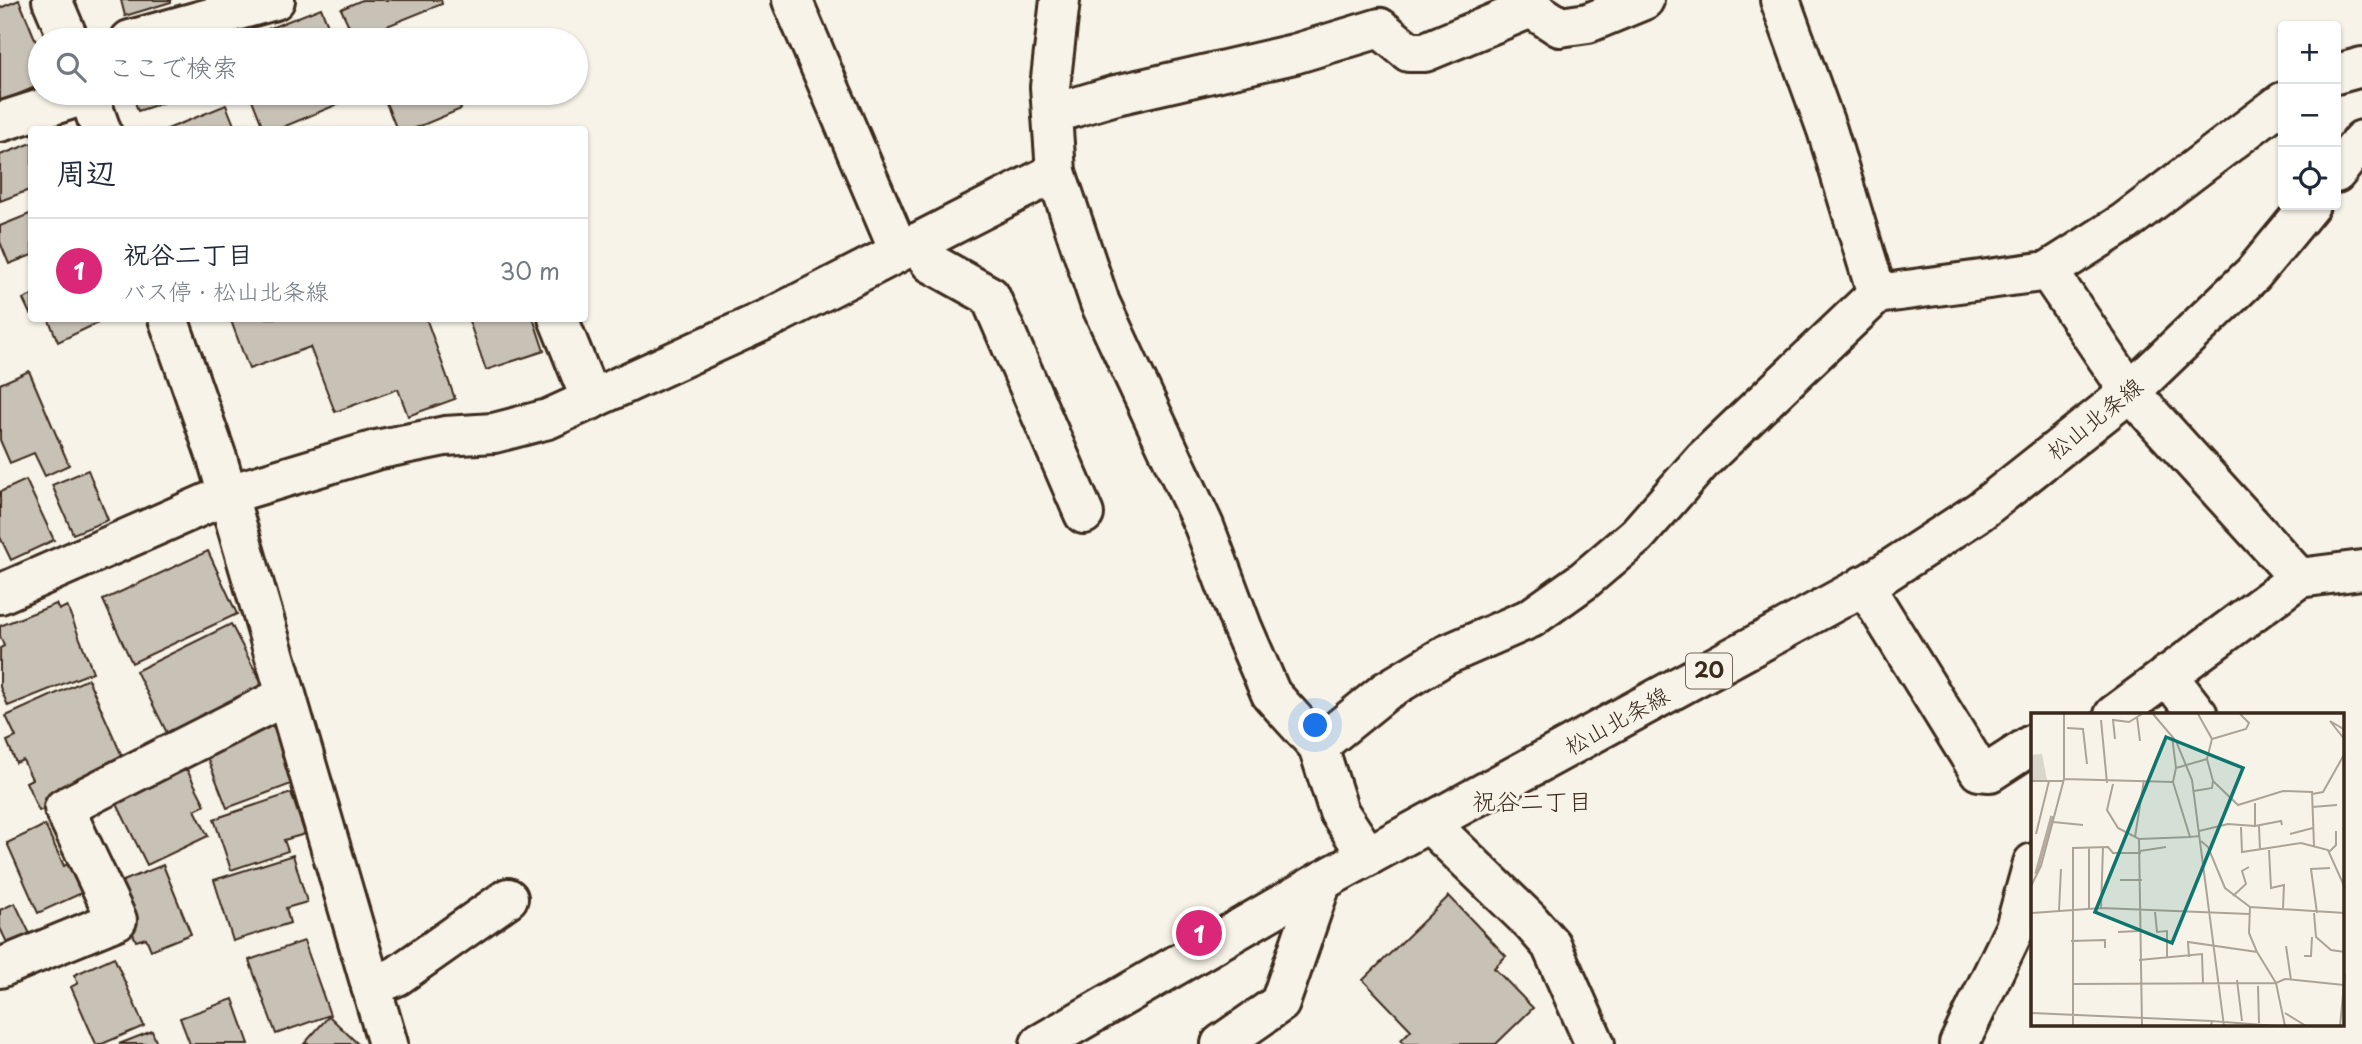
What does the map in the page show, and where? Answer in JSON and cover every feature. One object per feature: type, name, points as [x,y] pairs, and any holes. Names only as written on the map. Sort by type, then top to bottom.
[{"type":"street","points":[[52,0],[64,28]]},
{"type":"street","points":[[174,28],[275,0]]},
{"type":"street","points":[[792,0],[908,247],[990,296],[1084,514]]},
{"type":"street","points":[[1060,0],[1050,87],[1056,172],[1100,303],[1205,526],[1242,627],[1271,694],[1318,746],[1339,812],[1368,856]]},
{"type":"street","points":[[1052,114],[1116,95],[1294,54],[1380,28],[1409,52],[1425,51],[1531,8],[1560,27],[1588,23],[1644,0]]},
{"type":"street","points":[[1780,0],[1827,130],[1877,294]]},
{"type":"street","points":[[2341,73],[2362,67]]},
{"type":"street","points":[[0,122],[52,105]]},
{"type":"street","points":[[92,105],[100,126]]},
{"type":"street","points":[[1318,746],[1386,691],[1446,655],[1531,618],[1583,581],[1637,535],[1703,460],[1877,294],[2048,271],[2124,222],[2278,106]]},
{"type":"street","points":[[2341,167],[2362,140]]},
{"type":"street","points":[[0,594],[226,495],[376,450],[445,436],[494,433],[548,419],[776,315],[1056,172]]},
{"type":"street","name":"松山北条線","points":[[1040,1044],[1322,881],[1864,585],[1980,511],[2130,392],[2253,274],[2306,210]]},
{"type":"street","points":[[2048,271],[2130,392],[2299,578]]},
{"type":"street","points":[[169,322],[217,458],[388,1044]]},
{"type":"street","points":[[560,322],[591,400]]},
{"type":"street","points":[[2117,713],[2299,578],[2362,570]]},
{"type":"street","points":[[1864,585],[1979,771],[1990,772],[2031,745]]},
{"type":"street","points":[[2167,675],[2196,713]]},
{"type":"street","points":[[0,968],[117,920],[64,808],[285,696]]},
{"type":"street","points":[[1430,824],[1529,920],[1551,945],[1595,1044]]},
{"type":"street","points":[[1959,1044],[2015,928],[2031,870]]},
{"type":"street","points":[[1221,1044],[1280,1003],[1322,881]]},
{"type":"street","points":[[371,986],[397,976],[508,898]]},
{"type":"building","points":[[19,0],[31,28],[28,28],[28,90],[0,102],[0,8]]},
{"type":"building","points":[[121,0],[171,0],[171,2],[125,16]]},
{"type":"building","points":[[362,0],[441,0],[442,4],[382,28],[350,28],[341,9]]},
{"type":"building","points":[[321,8],[329,28],[270,28]]},
{"type":"building","points":[[136,105],[156,105],[138,111]]},
{"type":"building","points":[[226,105],[234,126],[175,126]]},
{"type":"building","points":[[254,105],[336,105],[286,126],[262,126]]},
{"type":"building","points":[[387,105],[459,105],[461,109],[421,126],[395,126]]},
{"type":"building","points":[[28,144],[28,190],[0,201],[0,155]]},
{"type":"building","points":[[28,215],[28,257],[9,264],[0,242],[0,226]]},
{"type":"building","points":[[28,297],[28,310],[23,299]]},
{"type":"building","points":[[50,322],[100,322],[58,342]]},
{"type":"building","points":[[231,322],[427,322],[455,399],[408,416],[398,389],[335,412],[310,347],[249,369]]},
{"type":"building","points":[[469,322],[534,322],[544,351],[486,370]]},
{"type":"building","points":[[29,371],[69,465],[45,476],[34,453],[10,463],[0,440],[0,384]]},
{"type":"building","points":[[88,470],[108,520],[73,534],[52,485]]},
{"type":"building","points":[[26,480],[54,540],[11,560],[0,537],[0,492]]},
{"type":"building","points":[[208,551],[237,614],[132,663],[103,600]]},
{"type":"building","points":[[56,604],[59,610],[67,606],[93,672],[8,706],[0,687],[0,648],[4,646],[0,626]]},
{"type":"building","points":[[231,624],[265,690],[169,737],[136,671]]},
{"type":"building","points":[[88,679],[129,772],[39,811],[26,782],[32,779],[23,760],[16,763],[7,741],[16,737],[6,716]]},
{"type":"building","points":[[270,718],[294,783],[227,808],[202,744]]},
{"type":"building","points":[[183,762],[205,805],[195,810],[208,836],[147,865],[113,796]]},
{"type":"building","points":[[291,793],[305,834],[284,840],[288,851],[231,870],[214,819]]},
{"type":"building","points":[[45,825],[64,866],[71,862],[84,892],[38,913],[7,843]]},
{"type":"building","points":[[293,855],[307,902],[286,908],[290,923],[233,941],[214,880]]},
{"type":"building","points":[[163,865],[191,934],[151,950],[146,938],[136,941],[113,885]]},
{"type":"building","points":[[1449,896],[1506,956],[1494,968],[1533,1008],[1496,1044],[1405,1044],[1401,1040],[1411,1030],[1363,980]]},
{"type":"building","points":[[15,903],[31,936],[9,947],[0,928],[0,910]]},
{"type":"building","points":[[304,941],[330,1015],[276,1034],[249,960]]},
{"type":"building","points":[[114,957],[144,1026],[102,1044],[96,1044],[71,987],[78,983],[74,975]]},
{"type":"building","points":[[233,999],[249,1044],[190,1044],[180,1018]]},
{"type":"building","points":[[329,1016],[358,1044],[304,1044]]},
{"type":"building","points":[[152,1031],[157,1044],[119,1044]]},
{"type":"place","name":"祝谷二丁目","points":[[1199,933]]},
{"type":"district","name":"祝谷二丁目","points":[[1532,802]]}]
